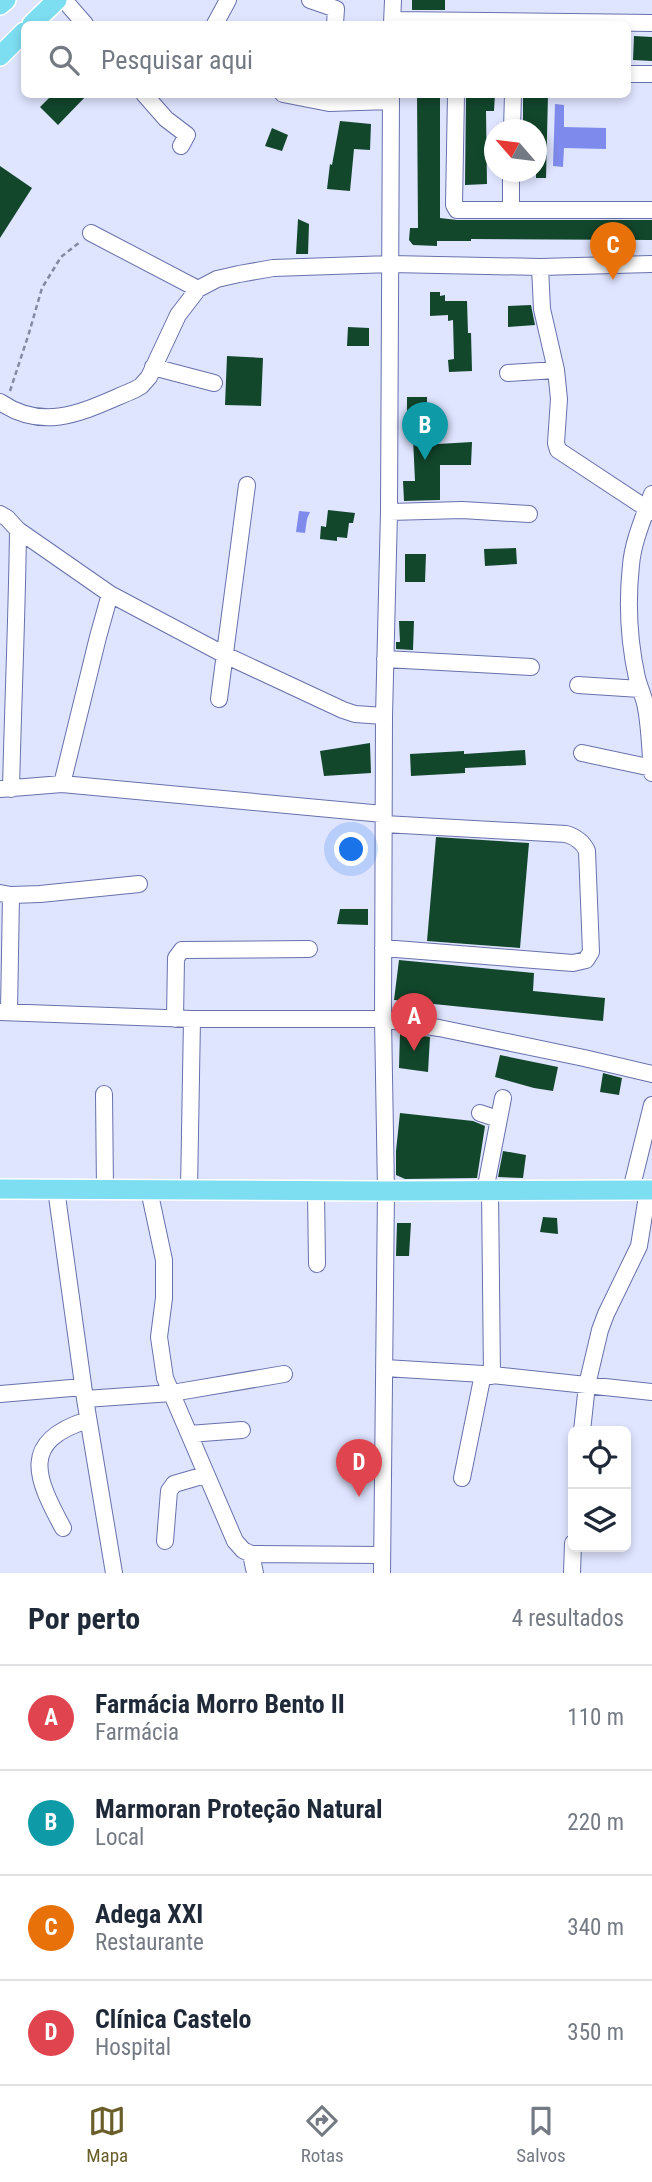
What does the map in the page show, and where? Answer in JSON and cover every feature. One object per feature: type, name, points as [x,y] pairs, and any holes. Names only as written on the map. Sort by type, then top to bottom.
[{"type":"main road","points":[[0,2],[6,0]]},
{"type":"main road","points":[[35,21],[57,2]]},
{"type":"main road","points":[[0,54],[21,34]]},
{"type":"main road","points":[[0,1189],[644,1190]]},
{"type":"street","points":[[217,21],[228,0]]},
{"type":"street","points":[[310,0],[336,9],[335,21]]},
{"type":"street","points":[[393,0],[393,21]]},
{"type":"street","points":[[57,2],[81,21]]},
{"type":"street","points":[[631,23],[652,23]]},
{"type":"street","points":[[631,74],[652,74]]},
{"type":"street","points":[[148,98],[166,119],[187,135],[181,146]]},
{"type":"street","points":[[303,98],[328,103],[391,98],[389,512],[384,716],[383,1019],[386,1191],[382,1573]]},
{"type":"street","points":[[456,98],[455,208],[652,210]]},
{"type":"street","points":[[512,119],[513,98]]},
{"type":"street","points":[[511,209],[512,182]]},
{"type":"street","points":[[91,233],[198,289]]},
{"type":"street","points":[[2,403],[27,416],[54,419],[69,416],[141,386],[149,377],[178,316],[198,289],[217,279],[273,268],[391,264],[540,267],[652,264]]},
{"type":"street","points":[[540,267],[542,309],[556,370],[559,399],[556,443],[558,450],[650,505],[635,543],[631,565],[630,624],[634,659],[646,700],[652,770],[582,753]]},
{"type":"street","points":[[153,367],[214,383]]},
{"type":"street","points":[[508,373],[556,370]]},
{"type":"street","points":[[219,699],[247,485]]},
{"type":"street","points":[[389,512],[463,510],[529,514]]},
{"type":"street","points":[[0,514],[7,517],[18,530],[110,594],[225,655],[343,710],[355,714],[384,716]]},
{"type":"street","points":[[18,530],[5,789],[62,784],[384,819],[566,834],[573,836],[587,852],[591,951],[586,960],[573,963],[383,948]]},
{"type":"street","points":[[62,784],[110,594]]},
{"type":"street","points":[[385,659],[531,667]]},
{"type":"street","points":[[578,685],[646,700]]},
{"type":"street","points":[[139,884],[6,894],[4,1012],[192,1019],[383,1019],[439,1028],[652,1074]]},
{"type":"street","points":[[175,1018],[176,958],[182,950],[309,949]]},
{"type":"street","points":[[189,1190],[192,1019]]},
{"type":"street","points":[[104,1094],[105,1190]]},
{"type":"street","points":[[462,1478],[487,1375],[488,1191],[503,1098]]},
{"type":"street","points":[[583,1426],[594,1351],[606,1314],[639,1246],[652,1105]]},
{"type":"street","points":[[480,1113],[498,1119]]},
{"type":"street","points":[[56,1189],[88,1420],[114,1573]]},
{"type":"street","points":[[149,1190],[164,1260],[164,1297],[159,1337],[162,1366],[234,1541],[251,1554],[382,1555]]},
{"type":"street","points":[[316,1191],[317,1264]]},
{"type":"street","points":[[385,1368],[487,1375],[652,1392]]},
{"type":"street","points":[[0,1394],[172,1393],[284,1374]]},
{"type":"street","points":[[63,1528],[44,1493],[40,1458],[51,1437],[68,1426],[88,1420]]},
{"type":"street","points":[[189,1434],[242,1430]]},
{"type":"street","points":[[165,1541],[169,1491],[174,1484],[205,1475]]},
{"type":"street","points":[[572,1573],[573,1552]]},
{"type":"street","points":[[251,1554],[255,1573]]},
{"type":"path","points":[[2,403],[30,333],[41,288],[61,257],[91,233]]},
{"type":"water","points":[[555,104],[564,105],[564,127],[606,128],[606,149],[564,148],[563,167],[553,166]]},
{"type":"water","points":[[299,511],[310,512],[305,533],[296,532]]},
{"type":"building","points":[[412,0],[445,0],[445,10],[412,10]]},
{"type":"building","points":[[634,36],[652,37],[652,61],[633,60]]},
{"type":"building","points":[[49,98],[84,98],[58,125],[40,107]]},
{"type":"building","points":[[417,98],[440,98],[440,218],[652,220],[652,240],[471,239],[437,241],[437,246],[413,245],[409,240],[410,228],[418,228]]},
{"type":"building","points":[[466,98],[495,98],[494,111],[486,111],[484,119],[484,182],[487,184],[465,185]]},
{"type":"building","points":[[523,98],[548,98],[547,136],[547,119],[523,119]]},
{"type":"building","points":[[340,121],[371,124],[370,150],[354,149],[350,191],[327,189]]},
{"type":"building","points":[[272,128],[288,135],[282,151],[265,146]]},
{"type":"building","points":[[0,166],[32,188],[0,238]]},
{"type":"building","points":[[298,219],[309,224],[308,254],[296,254]]},
{"type":"building","points":[[430,292],[445,295],[445,301],[467,301],[472,371],[449,372],[448,360],[454,359],[453,320],[448,321],[448,315],[430,316]]},
{"type":"building","points":[[531,305],[535,325],[508,327],[508,306]]},
{"type":"building","points":[[348,327],[369,328],[369,346],[347,346]]},
{"type":"building","points":[[227,356],[263,358],[261,406],[225,405]]},
{"type":"building","points":[[407,397],[427,397],[427,425],[438,425],[438,444],[472,442],[471,465],[440,465],[440,500],[404,501],[403,481],[415,481],[413,438],[407,438]]},
{"type":"building","points":[[328,510],[355,513],[353,523],[349,523],[347,538],[337,537],[337,541],[320,539],[321,526],[326,527]]},
{"type":"building","points":[[516,548],[517,564],[485,566],[484,549]]},
{"type":"building","points":[[405,554],[426,554],[425,582],[405,582]]},
{"type":"building","points":[[399,621],[414,621],[413,650],[396,649],[396,642],[400,642]]},
{"type":"building","points":[[370,743],[371,773],[324,776],[320,751]]},
{"type":"building","points":[[525,750],[526,765],[465,768],[465,773],[411,776],[410,754]]},
{"type":"building","points":[[436,837],[529,843],[520,948],[427,941]]},
{"type":"building","points":[[340,909],[368,909],[368,925],[337,924]]},
{"type":"building","points":[[399,960],[534,973],[533,991],[605,998],[603,1021],[394,1000]]},
{"type":"building","points":[[400,1032],[430,1037],[428,1072],[399,1068]]},
{"type":"building","points":[[500,1055],[558,1067],[553,1091],[495,1077]]},
{"type":"building","points":[[603,1073],[622,1078],[619,1095],[600,1092]]},
{"type":"building","points":[[400,1113],[473,1121],[485,1126],[477,1178],[405,1179],[396,1175]]},
{"type":"building","points":[[503,1151],[526,1155],[523,1178],[498,1177]]},
{"type":"building","points":[[543,1217],[557,1218],[558,1234],[540,1232]]},
{"type":"building","points":[[397,1223],[411,1223],[409,1256],[396,1256]]},
{"type":"place","name":"Adega XXI","points":[[613,280]]},
{"type":"place","name":"Marmoran Proteção Natural","points":[[425,460]]},
{"type":"place","name":"Farmácia Morro Bento II","points":[[414,1051]]},
{"type":"place","name":"Clínica Castelo","points":[[359,1497]]}]
